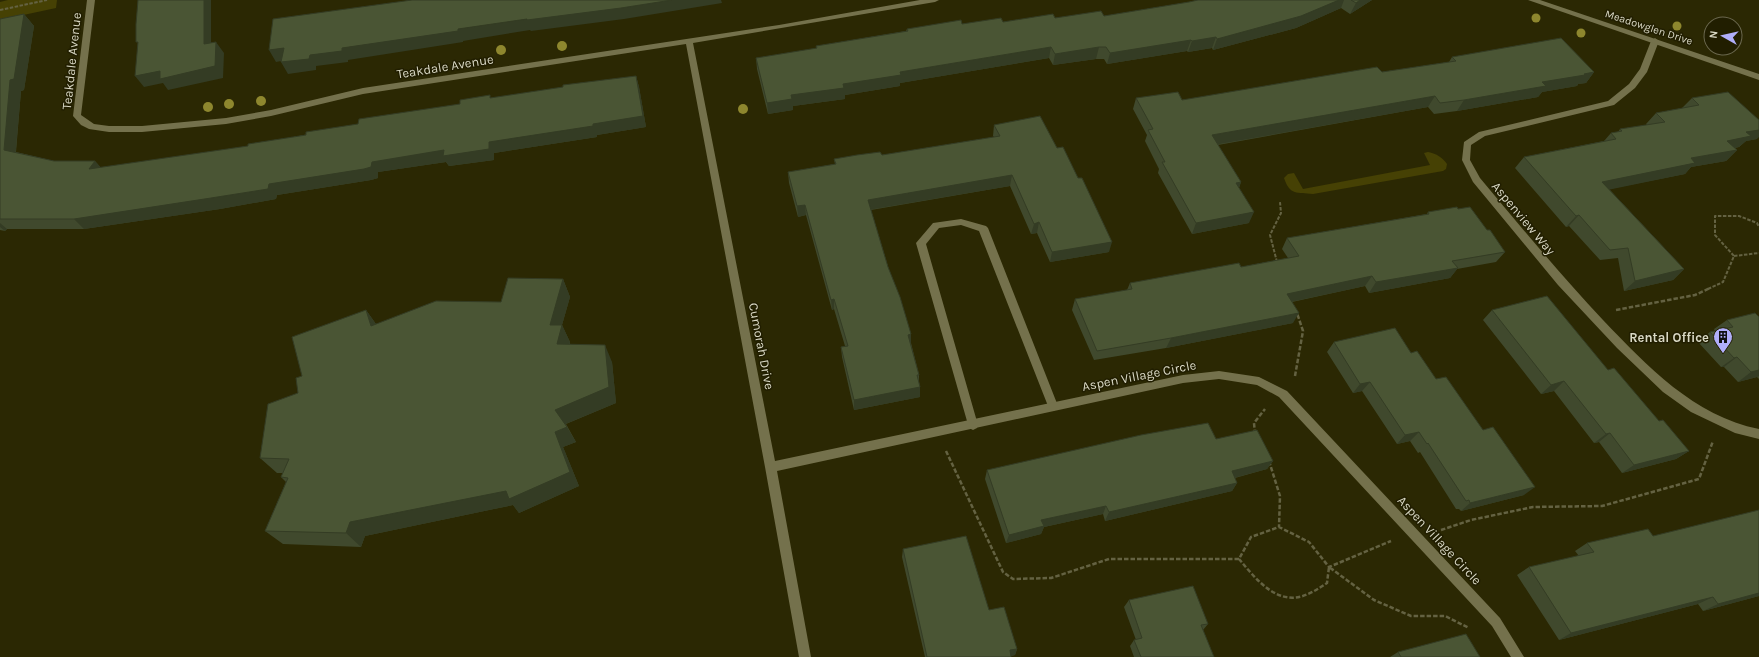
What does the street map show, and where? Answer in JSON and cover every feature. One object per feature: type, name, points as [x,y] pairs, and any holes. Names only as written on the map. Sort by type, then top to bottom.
[{"type":"street","name":"Teakdale Avenue","points":[[91,0],[77,116],[84,123],[92,127],[109,129],[142,129],[226,121],[272,113],[363,91],[779,27],[910,3],[935,0]]},
{"type":"street","name":"Meadowglen Drive","points":[[1532,0],[1759,77]]},
{"type":"street","name":"Cumorah Drive","points":[[689,41],[771,467],[805,657]]},
{"type":"street","name":"Aspenview Way","points":[[1654,41],[1644,70],[1632,86],[1611,103],[1482,134],[1466,144],[1466,160],[1476,180],[1561,282],[1590,314],[1667,389],[1695,409],[1721,422],[1739,430],[1759,434]]},
{"type":"street","points":[[974,424],[920,243],[936,225],[961,222],[983,228],[1054,406]]},
{"type":"street","name":"Aspen Village Circle","points":[[771,467],[1183,379],[1219,375],[1259,381],[1283,394],[1416,535],[1496,622],[1518,657]]},
{"type":"path","points":[[0,10],[47,0]]},
{"type":"path","points":[[1278,263],[1270,235],[1281,213],[1280,202]]},
{"type":"path","points":[[1734,256],[1715,235],[1715,216],[1739,216],[1757,223],[1759,227]]},
{"type":"path","points":[[1734,256],[1759,253]]},
{"type":"path","points":[[1590,314],[1695,295],[1723,282],[1734,256]]},
{"type":"path","points":[[1256,436],[1254,423],[1267,407],[1283,394],[1295,378],[1303,331],[1296,310]]},
{"type":"path","points":[[1329,567],[1396,539],[1443,529],[1471,520],[1533,507],[1602,506],[1699,478],[1721,422]]},
{"type":"path","points":[[940,432],[947,453],[1002,572],[1013,579],[1051,578],[1108,559],[1239,559]]},
{"type":"path","points":[[1267,457],[1280,496],[1279,527]]},
{"type":"path","points":[[1239,559],[1251,536],[1279,527],[1309,542],[1329,567],[1374,600],[1411,616],[1444,616],[1481,634],[1496,622]]},
{"type":"path","points":[[1239,559],[1261,586],[1286,598],[1308,595],[1328,583],[1329,567]]},
{"type":"shaded area","points":[[8,0],[57,0],[56,8],[0,20],[0,2]]},
{"type":"shaded area","points":[[1428,152],[1443,159],[1447,164],[1446,169],[1443,171],[1313,194],[1295,192],[1289,188],[1284,178],[1288,174],[1294,173],[1303,189],[1430,165],[1424,153]]},
{"type":"building","points":[[138,0],[204,0],[204,44],[216,42],[215,66],[160,79],[160,71],[135,76],[138,42],[136,42],[136,24]]},
{"type":"building","points":[[412,0],[672,0],[458,29],[458,31],[342,48],[342,51],[310,55],[309,59],[281,62],[284,48],[269,50],[273,19]]},
{"type":"building","points":[[1198,0],[1339,0],[1301,16],[1217,39],[1216,37],[1191,40],[1110,53],[1106,47],[1099,47],[1055,54],[1051,47],[900,72],[901,75],[843,84],[844,88],[791,95],[792,99],[767,103],[756,58],[817,48],[816,46],[908,31],[907,29],[961,20],[962,24],[1001,18],[1003,22],[1053,14],[1055,18],[1101,11],[1104,16]]},
{"type":"building","points":[[1351,0],[1360,0],[1356,3]]},
{"type":"building","points":[[24,14],[14,79],[10,80],[4,150],[54,161],[95,161],[89,169],[248,146],[248,144],[306,135],[306,132],[358,124],[359,119],[460,104],[460,100],[490,95],[490,98],[563,87],[563,85],[636,76],[643,116],[593,124],[593,126],[489,142],[489,149],[443,156],[444,150],[372,162],[371,167],[364,169],[269,184],[268,189],[74,219],[0,219],[0,19]]},
{"type":"building","points":[[1561,38],[1594,72],[1584,74],[1585,75],[1542,82],[1546,86],[1464,100],[1440,103],[1435,96],[1212,135],[1241,182],[1236,183],[1254,212],[1196,223],[1162,162],[1165,162],[1148,130],[1153,129],[1136,98],[1178,92],[1182,100],[1377,67],[1382,72],[1456,61],[1452,57]]},
{"type":"building","points":[[1728,92],[1759,120],[1759,130],[1746,132],[1751,136],[1727,141],[1737,150],[1691,158],[1695,163],[1602,182],[1684,269],[1635,281],[1628,248],[1610,250],[1579,215],[1576,216],[1524,157],[1616,139],[1611,133],[1622,131],[1620,129],[1665,122],[1656,113],[1699,105],[1692,98]]},
{"type":"building","points":[[1040,116],[1057,148],[1063,147],[1078,178],[1082,178],[1112,242],[1052,252],[1039,222],[1034,224],[1012,175],[868,200],[888,267],[900,297],[911,334],[908,335],[919,375],[917,375],[920,387],[854,400],[841,347],[848,346],[834,299],[831,300],[805,205],[797,206],[788,172],[836,164],[834,159],[857,155],[880,152],[882,155],[1000,136],[994,125]]},
{"type":"building","points":[[1457,207],[1458,209],[1470,207],[1487,230],[1490,230],[1505,252],[1452,261],[1458,268],[1376,282],[1372,276],[1287,294],[1299,313],[1097,351],[1075,299],[1132,289],[1130,283],[1239,263],[1241,267],[1299,256],[1287,238],[1429,214],[1428,212]]},
{"type":"building","points":[[508,278],[563,279],[550,325],[562,325],[557,344],[605,345],[609,387],[555,410],[567,427],[555,432],[570,472],[509,499],[506,491],[350,522],[346,533],[265,531],[288,478],[281,477],[289,459],[260,458],[268,404],[298,393],[296,378],[302,376],[292,337],[366,310],[371,326],[436,301],[501,302]]},
{"type":"building","points":[[1547,296],[1608,370],[1614,368],[1659,421],[1663,420],[1689,451],[1634,465],[1610,433],[1606,434],[1564,381],[1551,385],[1492,310]]},
{"type":"building","points":[[1755,313],[1759,317],[1759,370],[1751,372],[1737,357],[1734,358],[1710,332],[1733,327],[1727,320]]},
{"type":"building","points":[[1395,328],[1411,353],[1417,351],[1436,379],[1446,377],[1483,430],[1493,427],[1535,487],[1470,503],[1469,500],[1466,501],[1428,443],[1427,444],[1419,432],[1405,435],[1370,382],[1360,384],[1334,342]]},
{"type":"building","points":[[1208,423],[1216,439],[1257,430],[1273,461],[1232,471],[1237,483],[1109,512],[1106,506],[1041,520],[1044,526],[1009,535],[987,470],[1141,435]]},
{"type":"building","points":[[1759,510],[1759,593],[1718,604],[1713,597],[1571,633],[1529,567],[1594,552],[1587,543],[1648,529],[1653,536]]},
{"type":"building","points":[[966,536],[989,610],[1004,607],[1017,649],[1010,650],[1011,657],[927,657],[903,549]]},
{"type":"building","points":[[1193,586],[1208,624],[1201,625],[1214,657],[1141,657],[1134,640],[1142,638],[1129,600]]},
{"type":"building","points":[[1466,634],[1480,657],[1401,657],[1398,652]]},
{"type":"place","name":"Rental Office","points":[[1723,354]]}]
